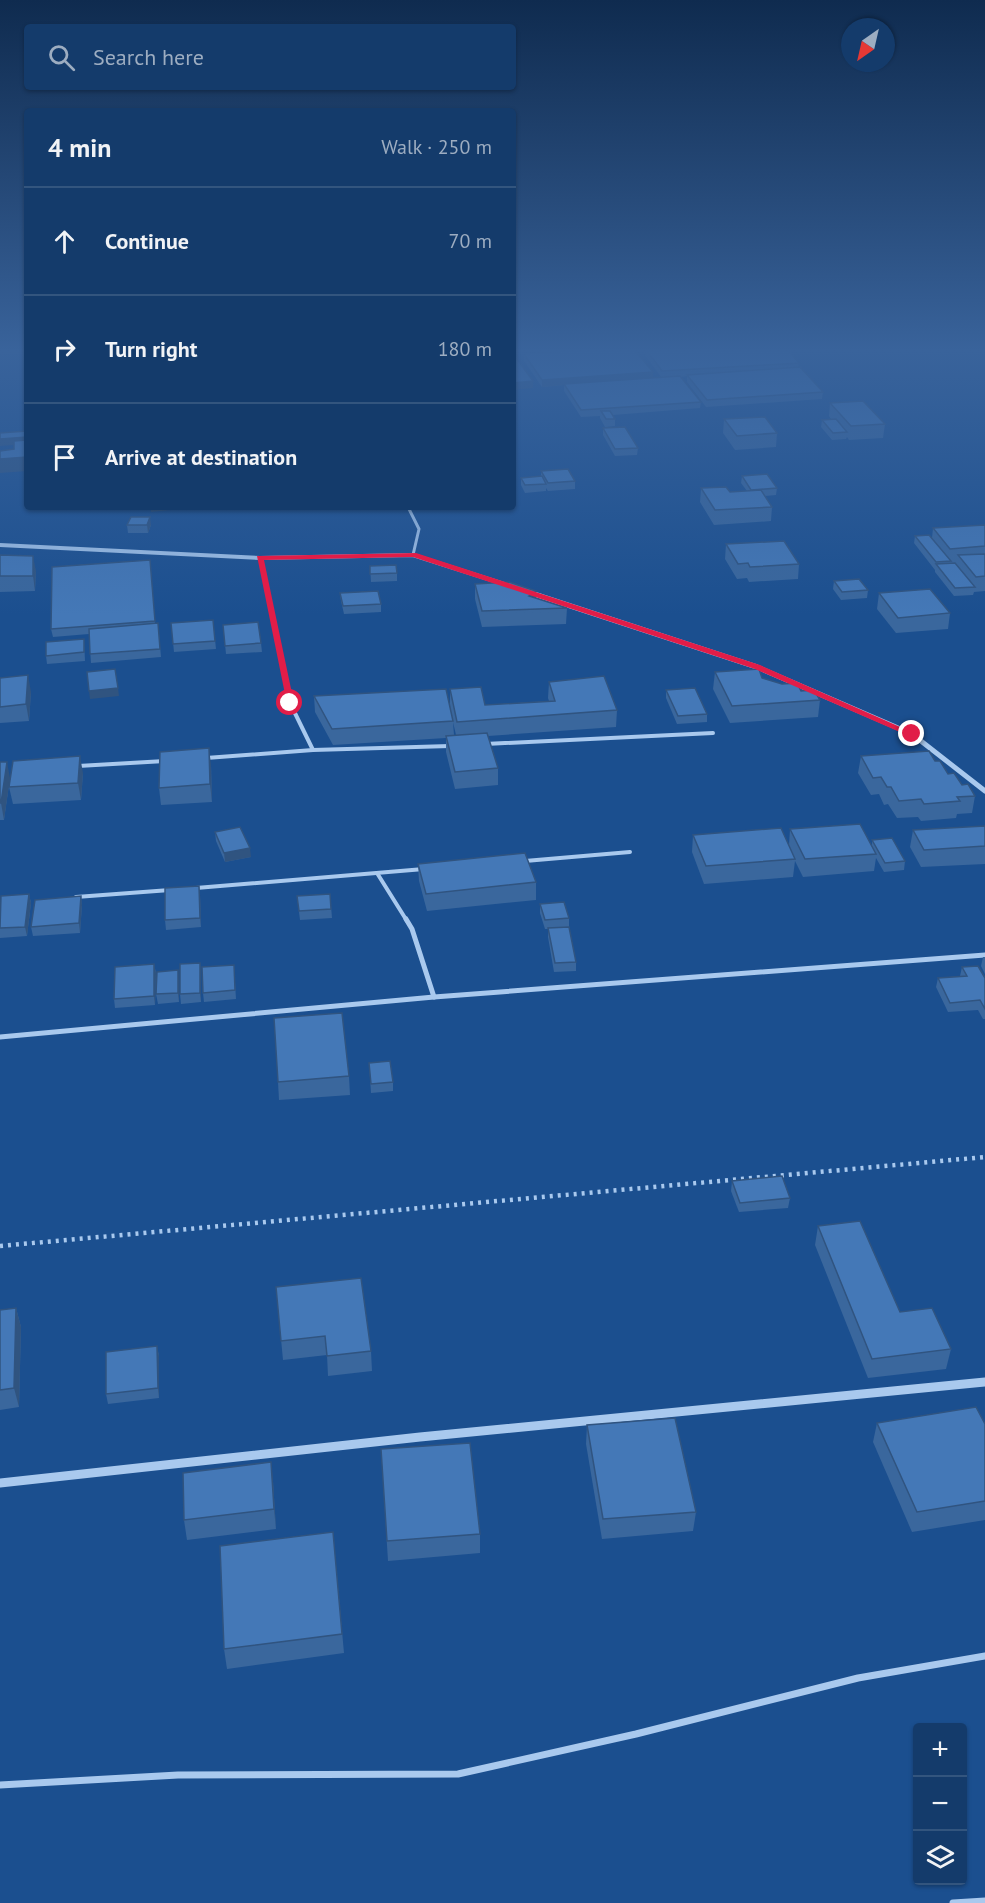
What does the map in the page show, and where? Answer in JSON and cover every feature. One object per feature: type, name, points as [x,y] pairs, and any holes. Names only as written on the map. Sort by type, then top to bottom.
[{"type":"street","points":[[0,545],[260,558],[413,555],[513,587]]},
{"type":"street","points":[[524,591],[757,667],[850,707],[912,734],[985,791]]},
{"type":"street","points":[[0,1484],[408,1439],[985,1382]]},
{"type":"lane","points":[[410,510],[419,529],[413,555]]},
{"type":"lane","points":[[260,558],[290,703],[313,750]]},
{"type":"lane","points":[[479,744],[713,734]]},
{"type":"lane","points":[[194,759],[313,750],[455,745]]},
{"type":"lane","points":[[68,767],[170,760]]},
{"type":"lane","points":[[515,861],[630,852]]},
{"type":"lane","points":[[191,888],[435,868]]},
{"type":"lane","points":[[377,873],[412,929],[434,997]]},
{"type":"lane","points":[[75,898],[180,889]]},
{"type":"lane","points":[[0,1037],[434,997],[985,955]]},
{"type":"lane","points":[[0,1785],[178,1774],[458,1774],[636,1734],[858,1678],[985,1656]]},
{"type":"lane","points":[[953,1903],[985,1900]]},
{"type":"path","points":[[0,1246],[985,1156]]},
{"type":"building","points":[[0,437],[24,437],[24,437],[0,439]]},
{"type":"building","points":[[608,437],[631,437],[638,448],[615,449]]},
{"type":"building","points":[[24,440],[24,457],[0,459],[0,451],[14,449],[14,441]]},
{"type":"building","points":[[568,469],[575,481],[548,483],[541,471]]},
{"type":"building","points":[[767,474],[777,488],[751,490],[742,476]]},
{"type":"building","points":[[542,476],[546,484],[525,485],[521,478]]},
{"type":"building","points":[[726,487],[730,492],[761,490],[772,507],[715,510],[701,488]]},
{"type":"building","points":[[131,517],[150,517],[147,525],[127,525]]},
{"type":"building","points":[[985,525],[985,546],[950,549],[933,528]]},
{"type":"building","points":[[929,535],[951,561],[936,562],[915,536]]},
{"type":"building","points":[[784,541],[799,564],[750,567],[748,563],[738,564],[726,544]]},
{"type":"building","points":[[985,554],[985,576],[976,577],[958,555]]},
{"type":"building","points":[[0,555],[33,556],[33,576],[0,576]]},
{"type":"building","points":[[150,560],[155,621],[51,629],[52,567]]},
{"type":"building","points":[[955,563],[975,587],[955,588],[936,564]]},
{"type":"building","points":[[396,565],[397,573],[370,574],[370,566]]},
{"type":"building","points":[[859,579],[868,590],[842,592],[834,581]]},
{"type":"building","points":[[509,582],[536,591],[529,596],[567,608],[482,611],[475,584]]},
{"type":"building","points":[[930,589],[950,613],[898,618],[879,593]]},
{"type":"building","points":[[378,591],[381,604],[343,606],[340,593]]},
{"type":"building","points":[[213,620],[215,641],[173,644],[171,623]]},
{"type":"building","points":[[258,622],[261,643],[225,646],[223,625]]},
{"type":"building","points":[[158,623],[160,649],[90,654],[89,629]]},
{"type":"building","points":[[84,639],[84,652],[46,656],[46,642]]},
{"type":"building","points":[[115,669],[118,688],[89,691],[87,672]]},
{"type":"building","points":[[759,669],[762,678],[782,684],[797,683],[801,691],[814,690],[820,700],[732,706],[715,672]]},
{"type":"building","points":[[28,675],[26,704],[0,707],[0,678]]},
{"type":"building","points":[[604,676],[617,710],[457,722],[450,689],[481,687],[485,705],[555,701],[549,682]]},
{"type":"building","points":[[695,688],[707,714],[678,716],[666,690]]},
{"type":"building","points":[[446,689],[453,721],[332,729],[314,696]]},
{"type":"building","points":[[487,733],[498,768],[455,772],[446,736]]},
{"type":"building","points":[[209,748],[210,784],[159,788],[160,752]]},
{"type":"building","points":[[929,751],[935,761],[940,761],[948,774],[954,773],[962,785],[968,784],[975,796],[957,797],[960,801],[924,804],[921,799],[899,801],[891,787],[887,787],[881,777],[873,778],[861,756]]},
{"type":"building","points":[[80,756],[78,783],[9,787],[13,761]]},
{"type":"building","points":[[0,762],[7,762],[1,803],[0,803]]},
{"type":"building","points":[[860,824],[876,854],[805,859],[790,829]]},
{"type":"building","points":[[985,826],[985,846],[924,850],[913,830]]},
{"type":"building","points":[[240,827],[250,848],[224,853],[215,832]]},
{"type":"building","points":[[781,828],[795,859],[706,866],[693,835]]},
{"type":"building","points":[[892,838],[905,861],[885,863],[872,840]]},
{"type":"building","points":[[525,853],[536,882],[426,894],[418,864]]},
{"type":"building","points":[[199,886],[200,918],[165,920],[165,888]]},
{"type":"building","points":[[29,894],[25,927],[0,928],[1,896]]},
{"type":"building","points":[[330,894],[331,909],[299,911],[297,896]]},
{"type":"building","points":[[81,896],[79,923],[31,927],[35,900]]},
{"type":"building","points":[[564,902],[569,918],[545,920],[540,904]]},
{"type":"building","points":[[569,927],[576,962],[555,963],[548,928]]},
{"type":"building","points":[[200,963],[200,993],[180,994],[180,964]]},
{"type":"building","points":[[154,964],[154,996],[114,999],[115,967]]},
{"type":"building","points":[[234,965],[235,990],[203,993],[202,967]]},
{"type":"building","points":[[978,966],[985,978],[985,1009],[980,1000],[950,1003],[938,978],[967,976],[962,967]]},
{"type":"building","points":[[178,970],[178,993],[156,994],[157,972]]},
{"type":"building","points":[[342,1013],[349,1076],[278,1082],[274,1018]]},
{"type":"building","points":[[390,1061],[393,1082],[371,1084],[369,1063]]},
{"type":"building","points":[[782,1176],[790,1198],[740,1203],[732,1181]]},
{"type":"building","points":[[860,1221],[900,1312],[932,1308],[951,1349],[872,1359],[818,1226]]},
{"type":"building","points":[[361,1278],[371,1351],[327,1356],[325,1336],[281,1341],[276,1287]]},
{"type":"building","points":[[16,1308],[14,1388],[0,1390],[0,1310]]},
{"type":"building","points":[[157,1346],[158,1388],[106,1394],[106,1352]]},
{"type":"building","points":[[976,1407],[985,1424],[985,1501],[917,1512],[877,1423]]},
{"type":"building","points":[[675,1418],[696,1512],[603,1519],[587,1425]]},
{"type":"building","points":[[470,1443],[480,1534],[387,1541],[381,1449]]},
{"type":"building","points":[[271,1462],[274,1509],[184,1520],[183,1473]]},
{"type":"building","points":[[333,1532],[342,1634],[224,1649],[220,1546]]},
{"type":"route","points":[[290,703],[260,558],[413,555],[757,667],[912,734]]}]
